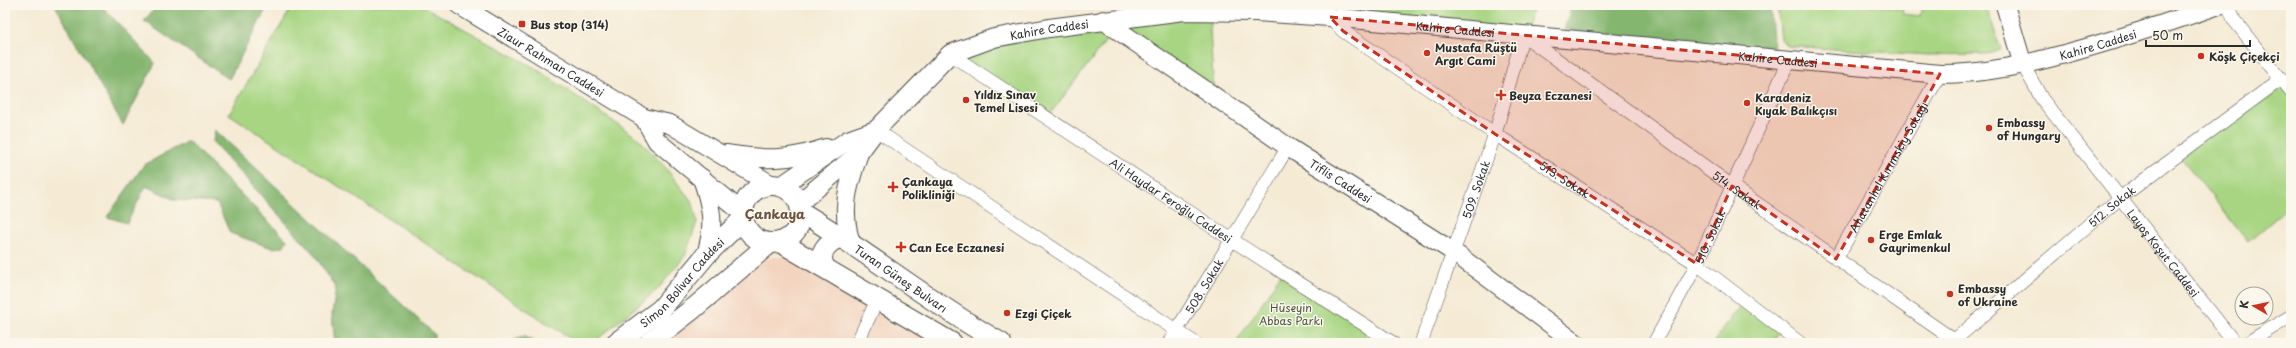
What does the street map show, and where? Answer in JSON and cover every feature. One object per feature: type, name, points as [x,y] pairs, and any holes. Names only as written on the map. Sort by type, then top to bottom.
[{"type":"main road","name":"Ziaur Rahman Caddesi","points":[[459,5],[644,118],[670,124],[776,186]]},
{"type":"main road","points":[[2005,5],[2024,65]]},
{"type":"main road","name":"Kahire Caddesi","points":[[854,147],[876,130],[950,54],[994,38],[1184,8],[1330,16],[1789,61],[1940,74],[1981,72],[2024,65],[2128,36],[2219,5]]},
{"type":"main road","name":"Tiflis Caddesi","points":[[1103,20],[1288,147],[1452,251],[1576,343]]},
{"type":"main road","name":"Ziaur Rahman Caddesi","points":[[644,118],[657,141],[701,177],[744,216]]},
{"type":"main road","points":[[718,153],[778,159],[854,147]]},
{"type":"main road","points":[[854,147],[776,186],[759,189],[749,197],[744,216],[748,230],[754,237],[775,243],[824,266],[952,343]]},
{"type":"main road","points":[[800,207],[854,147]]},
{"type":"main road","points":[[824,266],[822,253],[828,243],[835,239],[847,240],[845,203],[854,147]]},
{"type":"main road","points":[[701,177],[711,205],[713,226],[706,255]]},
{"type":"main road","points":[[775,243],[790,238],[796,231],[800,222],[800,207],[788,190],[776,186]]},
{"type":"main road","name":"Turan Güneş Bulvarı","points":[[800,207],[929,298],[1001,343]]},
{"type":"main road","name":"Simon Bolivar Caddesi","points":[[616,343],[661,308],[706,255],[744,216]]},
{"type":"main road","name":"Simon Bolivar Caddesi","points":[[649,343],[775,243]]},
{"type":"street","points":[[2228,5],[2234,20],[2291,92]]},
{"type":"street","name":"513. Sokak","points":[[1330,16],[1343,31],[1495,134],[1697,264],[1800,343]]},
{"type":"street","name":"509. Sokak","points":[[1421,343],[1452,251],[1495,134],[1523,35]]},
{"type":"street","name":"514. Sokak","points":[[1523,35],[1732,186],[1953,341]]},
{"type":"street","name":"Ali Haydar Feroğlu Caddesi","points":[[950,54],[1232,240],[1393,343]]},
{"type":"street","name":"510. Sokak","points":[[1654,343],[1697,264],[1789,61]]},
{"type":"street","name":"Layoş Koşut Caddesi","points":[[2024,65],[2042,99],[2235,343]]},
{"type":"street","name":"Ahatanhel Kırımskiy Sokağı","points":[[1836,259],[1940,74]]},
{"type":"street","name":"512. Sokak","points":[[1953,341],[2120,198],[2281,79]]},
{"type":"street","points":[[876,130],[1195,343]]},
{"type":"street","name":"508. Sokak","points":[[1169,343],[1288,147]]},
{"type":"street","points":[[856,343],[878,298]]},
{"type":"street","points":[[2247,343],[2291,316]]},
{"type":"highlighted area","points":[[1330,17],[1940,74],[1836,259],[1732,186],[1697,264],[1495,134],[1343,31]]},
{"type":"shaded area","points":[[1108,5],[1184,5],[1119,18]]},
{"type":"shaded area","points":[[773,257],[788,257],[952,343],[632,343],[650,329],[740,270]]},
{"type":"green space","points":[[55,5],[101,5],[155,63],[123,125]]},
{"type":"green space","points":[[158,5],[261,5],[266,9],[229,79],[144,21]]},
{"type":"green space","points":[[293,5],[421,5],[535,68],[639,139],[665,167],[693,203],[697,222],[685,256],[658,289],[593,343],[577,343],[229,114]]},
{"type":"green space","points":[[1184,5],[1534,5],[1523,35],[1209,12],[1214,97],[1115,29],[1047,118],[950,54]]},
{"type":"green space","points":[[1572,5],[1770,5],[1774,51],[1564,30]]},
{"type":"green space","points":[[1777,5],[1875,5],[1903,9],[1902,14],[1920,16],[1922,5],[1986,5],[2001,50],[1987,54],[1928,55],[1787,46],[1781,39]]},
{"type":"green space","points":[[2281,79],[2291,92],[2291,205],[2248,242],[2179,155]]},
{"type":"green space","points":[[215,130],[434,334],[434,343],[335,343],[332,315],[336,288],[314,254],[213,142]]},
{"type":"green space","points":[[188,141],[287,240],[283,247],[272,248],[230,233],[217,203],[175,200],[146,186],[127,223],[107,217],[144,165]]},
{"type":"green space","name":"Hüseyin Abbas Parkı","points":[[1282,272],[1370,329],[1360,343],[1236,343]]},
{"type":"green space","points":[[1744,300],[1782,329],[1772,343],[1713,343]]},
{"type":"green space","points":[[524,336],[537,343],[508,343]]},
{"type":"place","name":"Bus stop (314)","points":[[522,24]]},
{"type":"place","name":"Mustafa Rüştü Argıt Cami","points":[[1427,53]]},
{"type":"place","name":"Köşk Çiçekçi","points":[[2201,56]]},
{"type":"place","name":"Beyza Eczanesi","points":[[1501,95]]},
{"type":"place","name":"Yıldız Sınav Temel Lisesi","points":[[966,100]]},
{"type":"place","name":"Karadeniz Kıyak Balıkçısı","points":[[1747,103]]},
{"type":"place","name":"Embassy of Hungary","points":[[1989,128]]},
{"type":"place","name":"Çankaya Polikliniği","points":[[893,187]]},
{"type":"place","name":"Erge Emlak Gayrimenkul","points":[[1871,240]]},
{"type":"place","name":"Can Ece Eczanesi","points":[[901,247]]},
{"type":"place","name":"Embassy of Ukraine","points":[[1950,294]]},
{"type":"place","name":"Ezgi Çiçek","points":[[1007,313]]},
{"type":"district","name":"Çankaya","points":[[775,213]]}]
